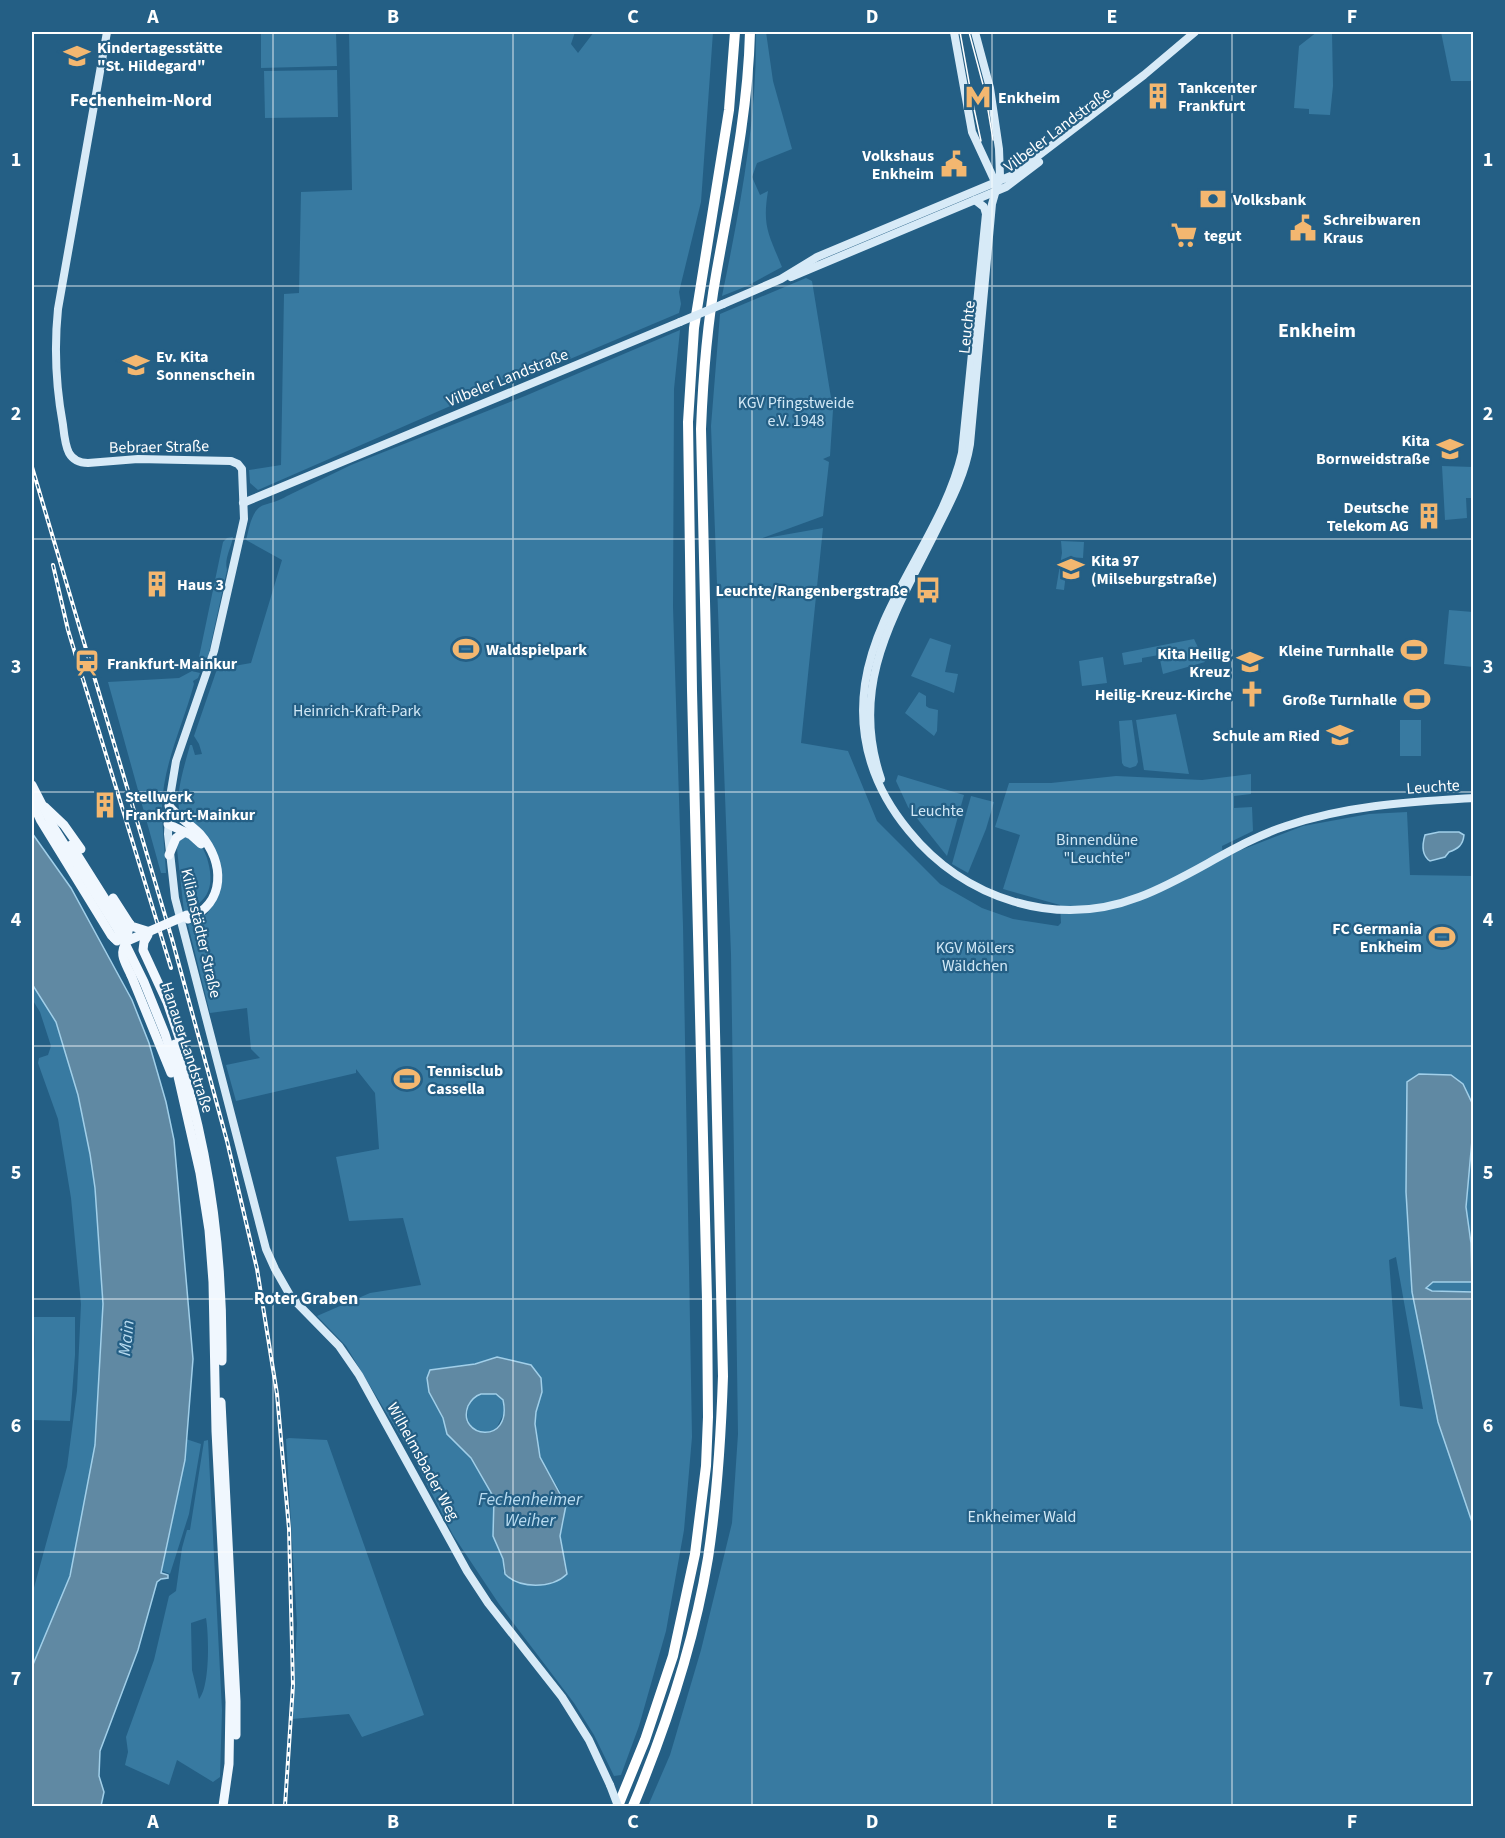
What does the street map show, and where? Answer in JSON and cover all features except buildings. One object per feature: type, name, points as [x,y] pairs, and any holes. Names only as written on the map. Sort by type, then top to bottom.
[{"type":"highway","points":[[618,1806],[645,1740],[673,1656],[695,1554],[706,1466],[708,1300],[692,690],[688,413],[694,328],[733,83],[735,32]]},
{"type":"highway","points":[[633,1806],[664,1728],[686,1658],[708,1560],[719,1469],[722,1354],[701,465],[702,408],[704,358],[741,129],[750,32]]},
{"type":"main road","points":[[32,787],[35,808],[57,847],[114,938],[126,942]]},
{"type":"main road","name":"Hanauer Landstraße","points":[[32,787],[109,903],[144,966],[161,1005],[188,1083],[198,1126],[215,1228],[222,1332],[222,1434],[237,1701],[235,1762],[229,1806]]},
{"type":"main road","points":[[42,803],[64,825],[130,924],[147,933]]},
{"type":"main road","name":"Hanauer Landstraße","points":[[42,803],[54,828],[112,919],[140,974],[168,1044],[189,1118],[203,1194],[211,1253],[216,1342],[216,1431],[230,1702],[229,1764],[223,1806]]},
{"type":"main road","points":[[169,806],[188,829],[209,847],[218,879],[216,892],[201,913],[126,942],[122,950],[189,1118]]},
{"type":"main road","points":[[168,824],[188,829]]},
{"type":"main road","points":[[170,855],[176,838],[188,829]]},
{"type":"main road","points":[[114,938],[127,935],[130,924]]},
{"type":"main road","points":[[147,933],[143,950],[175,1024],[198,1108],[198,1126]]},
{"type":"street","name":"Bebraer Straße","points":[[107,32],[56,329],[58,383],[69,453],[80,462],[88,463],[143,459],[231,461],[242,468],[243,485]]},
{"type":"street","points":[[954,32],[969,120],[975,140],[999,186]]},
{"type":"street","name":"Leuchte","points":[[975,32],[994,108],[1000,165],[999,186],[988,223],[964,440],[959,466],[952,485],[877,639],[867,673],[867,708],[872,744],[885,794],[911,834],[936,859],[957,876],[980,890],[1005,900],[1039,908],[1061,910],[1104,907],[1139,897],[1257,836],[1311,818],[1367,807],[1473,798]]},
{"type":"street","name":"Vilbeler Landstraße","points":[[243,503],[723,304],[781,279],[818,257],[999,186],[1144,75],[1195,32]]},
{"type":"street","name":"Vilbeler Landstraße","points":[[781,279],[798,275],[975,200],[999,186],[1185,49],[1202,32]]},
{"type":"street","points":[[1000,165],[1010,170],[1021,169]]},
{"type":"street","name":"Leuchte","points":[[975,200],[985,209],[988,223]]},
{"type":"street","points":[[243,485],[262,495],[251,506],[244,519],[243,485]]},
{"type":"street","name":"Kilianstädter Straße","points":[[234,556],[235,539],[243,503]]},
{"type":"street","name":"Kilianstädter Straße","points":[[244,519],[215,646],[174,772],[168,824],[175,898],[236,1126],[265,1246]]},
{"type":"street","name":"Wilhelmsbader Weg","points":[[265,1246],[274,1269],[291,1297],[339,1346],[359,1375],[477,1587],[558,1692],[589,1740],[618,1806]]},
{"type":"green space","points":[[261,32],[336,32],[337,66],[261,68]]},
{"type":"green space","points":[[349,32],[575,32],[571,44],[578,53],[594,32],[713,32],[701,202],[679,292],[681,304],[679,313],[537,373],[533,366],[475,392],[471,397],[258,490],[250,483],[249,470],[281,465],[284,294],[299,293],[301,192],[352,190]]},
{"type":"green space","points":[[756,32],[766,32],[773,81],[792,149],[757,163],[752,177],[760,195],[768,191],[766,222],[782,267],[747,286],[722,296],[741,197],[750,131],[756,65]]},
{"type":"green space","points":[[1317,32],[1332,32],[1333,86],[1330,115],[1309,114],[1309,109],[1294,108],[1299,46]]},
{"type":"green space","points":[[1441,32],[1473,32],[1473,81],[1451,81]]},
{"type":"green space","points":[[337,70],[338,117],[265,118],[264,71]]},
{"type":"green space","name":"Enkheimer Wald","points":[[806,278],[812,281],[833,410],[830,456],[823,459],[829,462],[823,516],[760,539],[823,528],[801,743],[848,751],[877,821],[940,884],[982,908],[1013,919],[1058,926],[1061,923],[1060,905],[1003,889],[1020,835],[995,827],[1009,783],[1051,783],[1116,776],[1202,780],[1251,774],[1251,794],[1234,796],[1234,808],[1252,807],[1253,831],[1222,846],[1223,857],[1303,826],[1369,814],[1407,812],[1410,875],[1473,876],[1473,1806],[648,1806],[670,1755],[701,1650],[732,1523],[738,1434],[731,954],[711,426],[720,314]],"holes":[[[1396,1257],[1423,1409],[1400,1406],[1389,1260]]]},
{"type":"green space","name":"Heinrich-Kraft-Park","points":[[680,330],[674,389],[673,607],[683,926],[692,1437],[684,1530],[666,1631],[639,1726],[621,1775],[614,1776],[594,1735],[574,1703],[499,1604],[453,1535],[413,1457],[346,1346],[317,1316],[370,1293],[421,1285],[403,1218],[349,1221],[336,1157],[379,1149],[375,1093],[356,1069],[356,1073],[236,1101],[226,1065],[260,1058],[251,1049],[247,1008],[210,1013],[188,925],[207,914],[219,894],[205,834],[180,812],[178,797],[190,745],[195,755],[202,754],[194,736],[217,669],[251,663],[282,560],[246,540],[256,511],[264,505],[351,465],[525,396]],"holes":[[[497,1357],[531,1365],[541,1378],[542,1392],[535,1424],[540,1457],[565,1500],[560,1536],[567,1570],[548,1584],[534,1585],[510,1579],[503,1571],[503,1559],[494,1532],[494,1498],[471,1458],[447,1434],[443,1418],[429,1392],[427,1378],[434,1369],[475,1364]]]},
{"type":"green space","points":[[1442,466],[1473,467],[1473,498],[1466,498],[1467,518],[1445,520]]},
{"type":"green space","points":[[233,537],[208,657],[201,659],[199,657],[223,542]]},
{"type":"green space","points":[[1061,541],[1084,542],[1083,558],[1068,557],[1064,590],[1056,589],[1062,553]]},
{"type":"green space","points":[[1449,610],[1473,612],[1473,667],[1444,664]]},
{"type":"green space","points":[[930,638],[951,645],[945,672],[958,674],[954,693],[911,676]]},
{"type":"green space","points":[[1194,639],[1205,662],[1163,674],[1159,655],[1142,658],[1142,662],[1124,665],[1122,653]]},
{"type":"green space","points":[[1103,657],[1107,683],[1082,686],[1079,661]]},
{"type":"green space","points":[[192,671],[200,673],[193,681],[190,699],[170,760],[163,791],[162,815],[166,873],[161,873],[108,682],[179,678]]},
{"type":"green space","points":[[919,692],[926,696],[926,706],[938,710],[937,731],[934,736],[905,713]]},
{"type":"green space","points":[[1176,714],[1189,774],[1144,770],[1136,720]]},
{"type":"green space","points":[[1132,720],[1138,762],[1136,766],[1130,768],[1122,763],[1119,721]]},
{"type":"green space","points":[[1400,720],[1421,720],[1421,756],[1400,756]]},
{"type":"green space","name":"Leuchte","points":[[898,775],[964,795],[947,856],[908,807],[896,781]]},
{"type":"green space","points":[[971,796],[994,802],[968,873],[952,864]]},
{"type":"green space","points":[[184,836],[201,845],[207,858],[210,884],[200,903],[184,912],[177,849],[178,842]]},
{"type":"green space","points":[[32,984],[56,1022],[78,1095],[95,1188],[103,1304],[95,1445],[70,1576],[32,1667],[32,1595],[67,1467],[77,1391],[81,1304],[71,1198],[58,1119],[38,1063],[39,1058],[48,1055],[51,1046],[40,1012],[32,999]]},
{"type":"green space","points":[[33,1317],[75,1317],[75,1355],[70,1421],[32,1420]]},
{"type":"green space","points":[[492,1393],[502,1398],[504,1413],[495,1431],[479,1432],[469,1423],[468,1409],[476,1395]]},
{"type":"green space","points":[[186,1439],[201,1444],[189,1514],[170,1574],[162,1571],[185,1460]]},
{"type":"green space","points":[[286,1439],[327,1440],[424,1715],[362,1737],[349,1714],[292,1719],[297,1624]]},
{"type":"green space","points":[[208,1440],[222,1710],[220,1777],[213,1782],[177,1760],[169,1785],[125,1765],[128,1752],[126,1737],[154,1660],[169,1596],[176,1591],[182,1548],[187,1530],[190,1530],[204,1441]],"holes":[[[206,1618],[207,1673],[203,1693],[199,1699],[192,1670],[191,1623]]]},
{"type":"water","points":[[1459,832],[1464,835],[1460,846],[1445,857],[1430,861],[1423,850],[1425,835]]},
{"type":"water","name":"Main","points":[[32,833],[71,888],[132,1000],[149,1043],[174,1140],[193,1359],[185,1460],[161,1573],[168,1575],[168,1578],[157,1582],[138,1650],[100,1751],[99,1776],[104,1792],[101,1806],[32,1806],[32,1667],[70,1576],[95,1445],[103,1304],[95,1188],[78,1095],[56,1022],[32,984]]},
{"type":"water","points":[[1419,1074],[1451,1075],[1463,1084],[1473,1105],[1466,1207],[1471,1243],[1472,1282],[1433,1282],[1426,1288],[1432,1291],[1473,1292],[1473,1525],[1438,1422],[1412,1292],[1406,1192],[1407,1082]]},
{"type":"water","name":"Fechenheimer Weiher","points":[[497,1357],[531,1365],[541,1378],[542,1392],[535,1424],[540,1457],[566,1505],[560,1536],[567,1574],[561,1579],[544,1585],[527,1585],[505,1574],[503,1559],[493,1536],[494,1498],[471,1458],[447,1434],[443,1418],[429,1392],[427,1378],[430,1370],[475,1364]],"holes":[[[481,1394],[496,1394],[503,1400],[504,1415],[500,1425],[493,1431],[476,1430],[466,1417],[468,1406],[473,1398]]]},
{"type":"tram line","points":[[960,32],[981,141]]},
{"type":"tram line","points":[[969,32],[985,92],[993,140]]},
{"type":"railway","points":[[32,467],[172,939],[227,1141],[257,1269],[277,1394],[289,1529],[293,1685],[285,1806]]},
{"type":"railway","points":[[53,565],[68,630],[171,968]]},
{"type":"place","name":"Kindertagesstätte \"St. Hildegard\"","points":[[77,56]]},
{"type":"place","name":"Tankcenter Frankfurt","points":[[1158,96]]},
{"type":"place","name":"Enkheim","points":[[978,97]]},
{"type":"place","name":"Volkshaus Enkheim","points":[[954,164]]},
{"type":"place","name":"Volksbank","points":[[1213,199]]},
{"type":"place","name":"Schreibwaren Kraus","points":[[1303,228]]},
{"type":"place","name":"tegut","points":[[1184,235]]},
{"type":"place","name":"Ev. Kita Sonnenschein","points":[[136,365]]},
{"type":"place","name":"Kita Bornweidstraße","points":[[1450,449]]},
{"type":"place","name":"Deutsche Telekom AG","points":[[1429,516]]},
{"type":"place","name":"Kita 97 (Milseburgstraße)","points":[[1071,569]]},
{"type":"place","name":"Haus 3","points":[[157,584]]},
{"type":"place","name":"Leuchte/Rangenbergstraße","points":[[928,590]]},
{"type":"place","name":"Waldspielpark","points":[[466,649]]},
{"type":"place","name":"Kleine Turnhalle","points":[[1414,650]]},
{"type":"place","name":"Kita Heilig Kreuz","points":[[1250,662]]},
{"type":"place","name":"Frankfurt-Mainkur","points":[[87,663]]},
{"type":"place","name":"Heilig-Kreuz-Kirche","points":[[1252,694]]},
{"type":"place","name":"Große Turnhalle","points":[[1417,699]]},
{"type":"place","name":"Schule am Ried","points":[[1340,735]]},
{"type":"place","name":"Stellwerk Frankfurt-Mainkur","points":[[105,805]]},
{"type":"place","name":"FC Germania Enkheim","points":[[1442,937]]},
{"type":"place","name":"Tennisclub Cassella","points":[[407,1079]]},
{"type":"district","name":"Fechenheim-Nord","points":[[141,100]]},
{"type":"district","name":"Enkheim","points":[[1317,330]]},
{"type":"district","name":"Roter Graben","points":[[306,1298]]},
{"type":"park label","name":"KGV Pfingstweide e.V. 1948","points":[[796,411]]},
{"type":"park label","name":"Binnendüne \"Leuchte\"","points":[[1097,848]]},
{"type":"park label","name":"KGV Möllers Wäldchen","points":[[975,956]]}]
